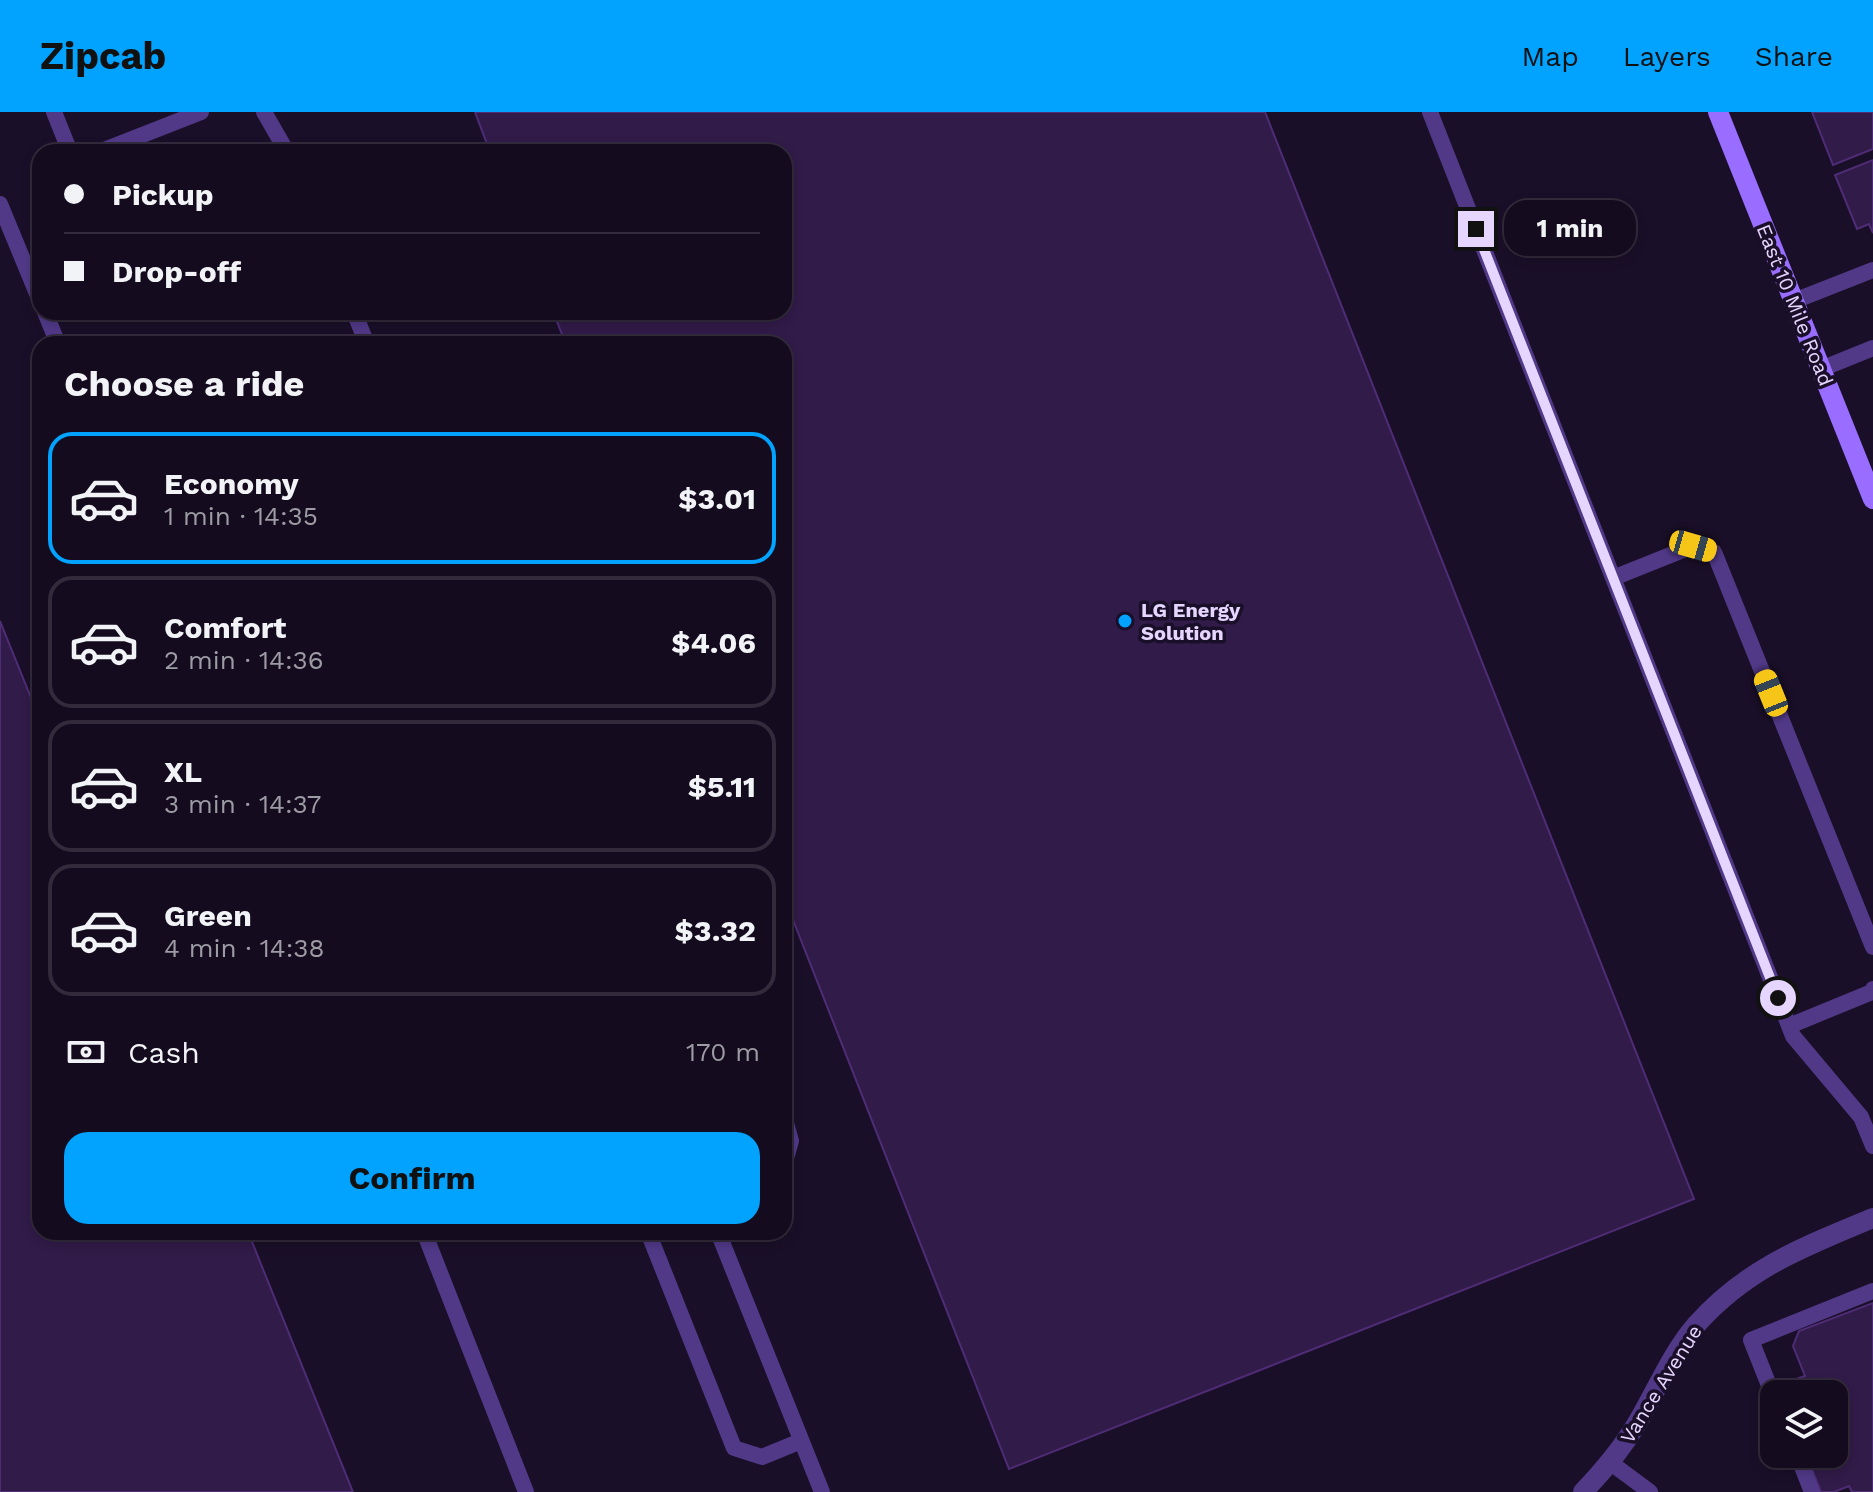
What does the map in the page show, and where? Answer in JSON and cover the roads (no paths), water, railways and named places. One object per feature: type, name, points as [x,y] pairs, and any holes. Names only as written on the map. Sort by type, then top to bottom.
[{"type":"main road","name":"East 10 Mile Road","points":[[1718,112],[1873,499]]},
{"type":"street","name":"Vance Avenue","points":[[1583,1492],[1611,1463],[1636,1426],[1695,1326],[1726,1296],[1782,1256],[1873,1218]]},
{"type":"lane","points":[[54,112],[67,144]]},
{"type":"lane","points":[[114,144],[160,120],[201,112]]},
{"type":"lane","points":[[264,112],[282,144]]},
{"type":"lane","points":[[1430,112],[1793,1036],[1861,1117],[1873,1146]]},
{"type":"lane","points":[[0,204],[32,282]]},
{"type":"lane","points":[[1794,301],[1873,270]]},
{"type":"lane","points":[[1821,369],[1873,348]]},
{"type":"lane","points":[[1613,578],[1693,546],[1714,552],[1873,947]]},
{"type":"lane","points":[[1789,1026],[1873,989]]},
{"type":"lane","points":[[427,1240],[526,1492]]},
{"type":"lane","points":[[651,1240],[734,1448],[762,1457],[801,1441]]},
{"type":"lane","points":[[724,1240],[822,1492]]},
{"type":"lane","points":[[1767,1380],[1751,1340],[1873,1291]]},
{"type":"lane","points":[[1611,1463],[1650,1492]]},
{"type":"lane","points":[[1803,1468],[1812,1492]]},
{"type":"place","name":"LG Energy Solution","points":[[1125,621]]}]
